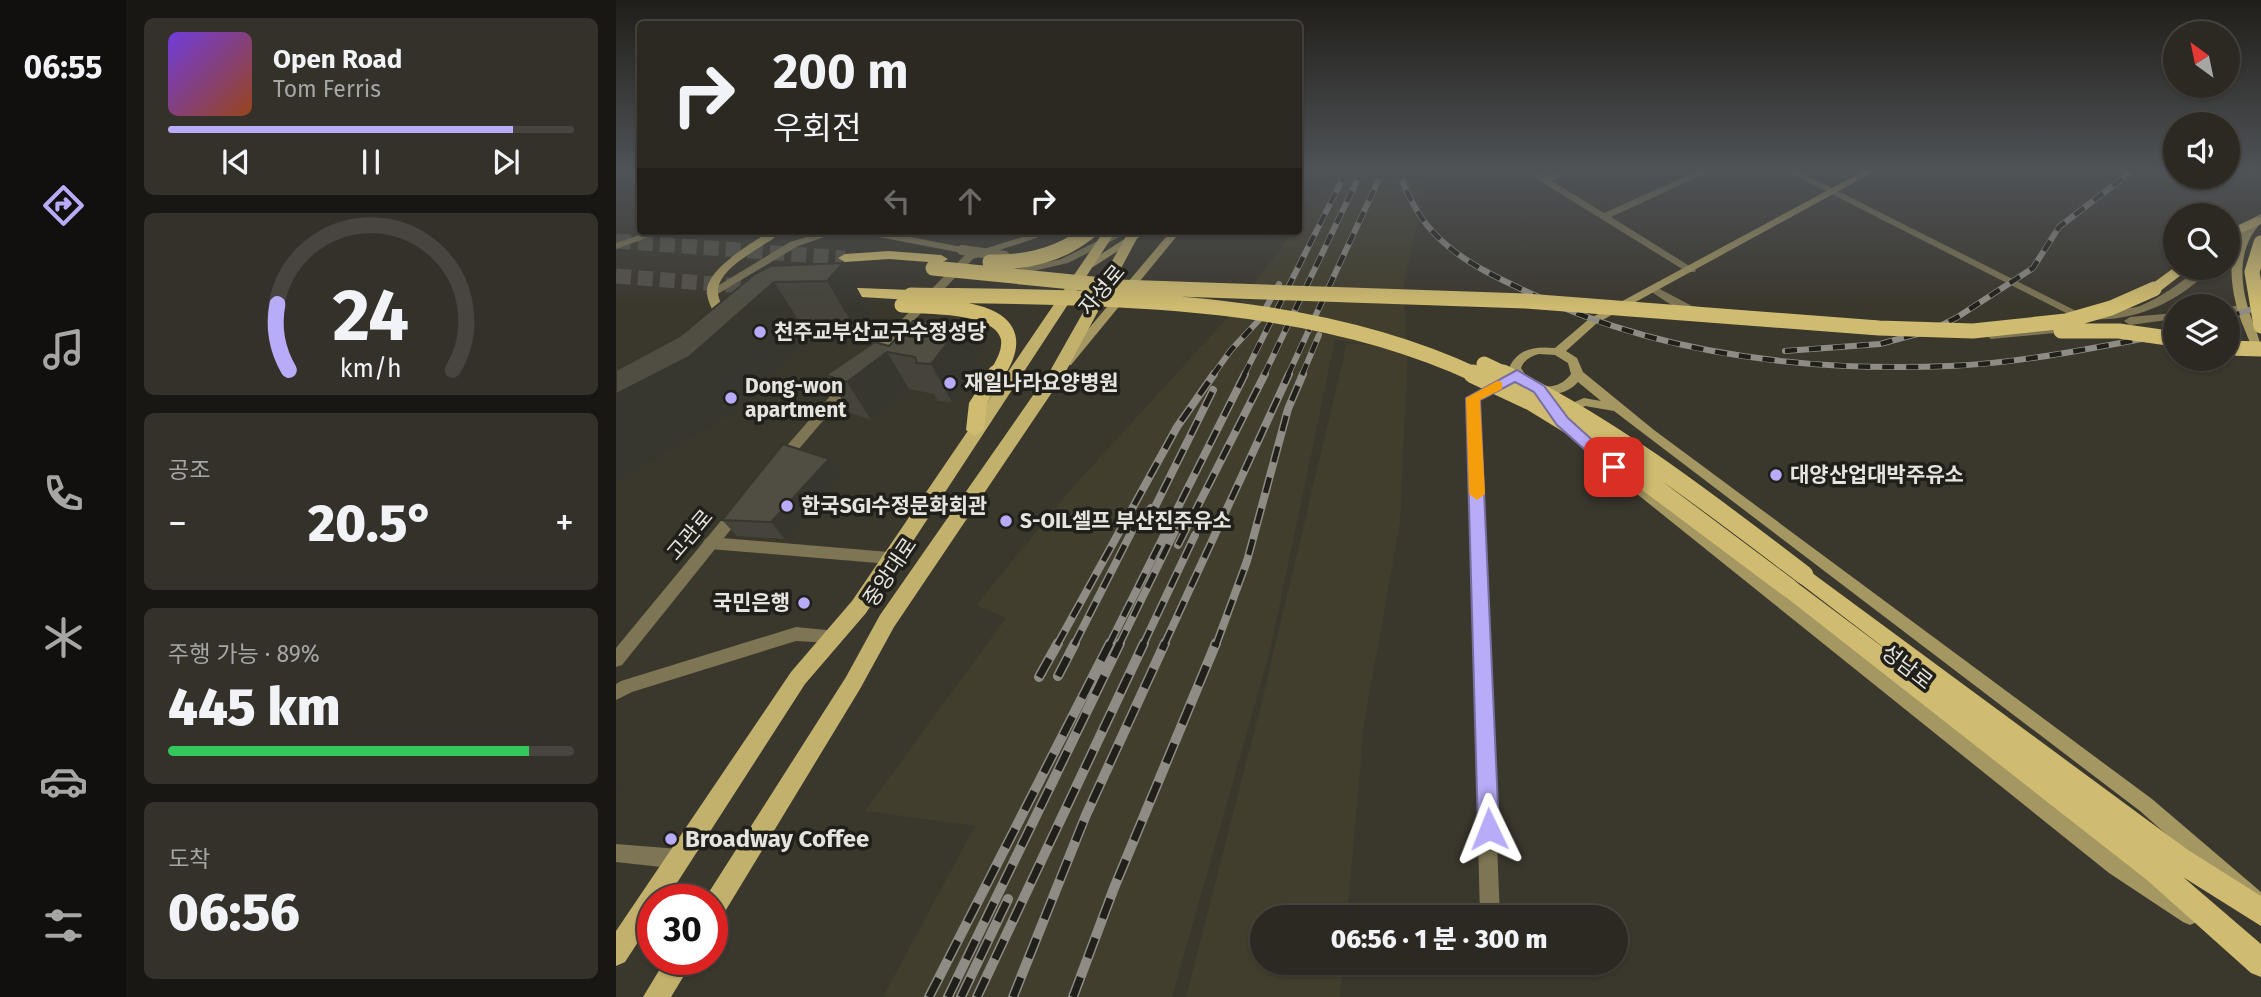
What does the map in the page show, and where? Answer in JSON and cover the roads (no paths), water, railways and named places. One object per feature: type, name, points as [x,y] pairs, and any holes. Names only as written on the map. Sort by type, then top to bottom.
[{"type":"highway","points":[[2240,229],[2258,219]]},
{"type":"highway","points":[[941,268],[1020,262],[1077,243],[1086,235]]},
{"type":"highway","points":[[2261,243],[2252,272],[2261,326]]},
{"type":"highway","points":[[845,258],[1250,302],[1343,317],[1409,335],[1479,362],[1540,390],[1598,425],[1796,581]]},
{"type":"highway","points":[[1119,287],[1513,301],[1914,332],[1976,331],[2070,320],[2103,312],[2154,289],[2166,280]]},
{"type":"highway","points":[[823,291],[978,311],[999,322],[1009,344],[1006,359],[978,403],[975,430]]},
{"type":"highway","points":[[907,300],[1045,297],[1247,312],[1303,320],[1389,342],[1482,377],[1561,419],[1796,581]]},
{"type":"highway","points":[[1700,314],[1798,329],[1940,341],[2092,330],[2163,338]]},
{"type":"highway","points":[[2240,349],[2261,350]]},
{"type":"highway","name":"성남로","points":[[1796,581],[2179,859],[2261,912]]},
{"type":"highway","name":"성남로","points":[[1796,581],[2156,871],[2261,963]]},
{"type":"main road","points":[[1558,352],[1593,321],[1791,215]]},
{"type":"main road","points":[[2258,219],[2242,245],[2235,271],[2248,330],[2261,350]]},
{"type":"main road","points":[[722,330],[725,320],[712,293],[715,279],[753,246],[771,235]]},
{"type":"main road","points":[[1089,265],[1129,235]]},
{"type":"main road","name":"중앙대로","points":[[728,884],[853,683],[887,621],[1057,373],[1129,235]]},
{"type":"main road","name":"자성로","points":[[1057,373],[1173,235]]},
{"type":"main road","name":"중앙대로","points":[[616,953],[798,678],[831,636],[859,607],[889,558],[1107,237]]},
{"type":"main road","points":[[1539,350],[1558,352],[1573,361],[1577,374],[1574,380],[1560,388],[1539,389],[1522,381],[1515,368],[1522,356],[1539,350]]},
{"type":"main road","name":"성남로","points":[[1577,374],[1618,408],[2146,805],[2261,905]]},
{"type":"main road","name":"성남로","points":[[1539,389],[1559,416],[1614,467],[2116,866],[2261,963]]},
{"type":"main road","points":[[1559,416],[1566,409],[1584,402],[1618,408]]},
{"type":"main road","points":[[656,997],[670,975]]},
{"type":"street","points":[[1600,215],[1691,270]]},
{"type":"street","points":[[1604,217],[1610,215]]},
{"type":"street","points":[[1871,215],[2080,316]]},
{"type":"street","points":[[616,246],[649,235]]},
{"type":"street","points":[[712,293],[794,244],[824,235]]},
{"type":"street","points":[[884,235],[995,256],[1022,256],[1050,248],[1071,235]]},
{"type":"street","points":[[774,469],[880,347],[941,268],[1039,235]]},
{"type":"street","points":[[941,268],[1026,272],[1063,261],[1107,237]]},
{"type":"street","points":[[1654,289],[1689,309],[1891,328],[1969,330],[2143,311],[2191,280]]},
{"type":"street","points":[[1634,300],[1657,313],[1912,336],[2017,335],[2163,317]]},
{"type":"street","points":[[1490,905],[1473,398],[1517,375]]},
{"type":"street","name":"고관로","points":[[616,660],[746,500]]},
{"type":"street","points":[[710,542],[889,558]]},
{"type":"street","points":[[616,693],[627,686],[796,634],[831,636]]},
{"type":"street","points":[[616,853],[679,859]]},
{"type":"tunnel","points":[[616,241],[845,258]]},
{"type":"tunnel","points":[[616,276],[765,288]]},
{"type":"railway","points":[[1244,375],[1325,215]]},
{"type":"railway","points":[[1264,375],[1341,215]]},
{"type":"railway","points":[[1288,375],[1362,215]]},
{"type":"railway","points":[[1419,215],[1442,241],[1472,264],[1568,310],[1674,343],[1728,354],[1839,366],[1950,366],[2035,358],[2163,335]]},
{"type":"railway","points":[[1785,351],[1880,344],[1932,330],[1956,318],[2033,268],[2059,227],[2075,215]]},
{"type":"railway","points":[[1213,375],[1231,350],[1259,320],[1279,284]]},
{"type":"railway","points":[[2240,313],[2261,306]]},
{"type":"railway","points":[[1302,375],[1319,335]]},
{"type":"railway","points":[[1057,645],[1177,427],[1214,374]]},
{"type":"railway","points":[[1109,645],[1245,374]]},
{"type":"railway","points":[[1178,545],[1265,374]]},
{"type":"railway","points":[[1164,645],[1289,374]]},
{"type":"railway","points":[[1216,645],[1247,561],[1288,409],[1303,374]]},
{"type":"railway","points":[[1148,521],[1213,390]]},
{"type":"railway","points":[[1074,645],[1134,527],[1151,508]]},
{"type":"railway","points":[[1119,645],[1176,529]]},
{"type":"railway","points":[[1143,645],[1195,535]]},
{"type":"railway","points":[[1039,677],[1058,643]]},
{"type":"railway","points":[[1058,676],[1075,643]]},
{"type":"railway","points":[[929,997],[1110,643]]},
{"type":"railway","points":[[948,997],[1120,643]]},
{"type":"railway","points":[[977,997],[1144,643]]},
{"type":"railway","points":[[1013,997],[1086,815],[1165,643]]},
{"type":"railway","points":[[1073,997],[1114,888],[1216,643]]},
{"type":"railway","points":[[961,997],[1008,899]]},
{"type":"place","name":"천주교부산교구수정성당","points":[[760,332]]},
{"type":"place","name":"재일나라요양병원","points":[[950,383]]},
{"type":"place","name":"Dong-won apartment","points":[[731,398]]},
{"type":"place","name":"대양산업대박주유소","points":[[1776,475]]},
{"type":"place","name":"한국SGI수정문화회관","points":[[787,506]]},
{"type":"place","name":"S-OIL셀프 부산진주유소","points":[[1006,521]]},
{"type":"place","name":"국민은행","points":[[804,603]]},
{"type":"place","name":"Broadway Coffee","points":[[671,839]]}]
